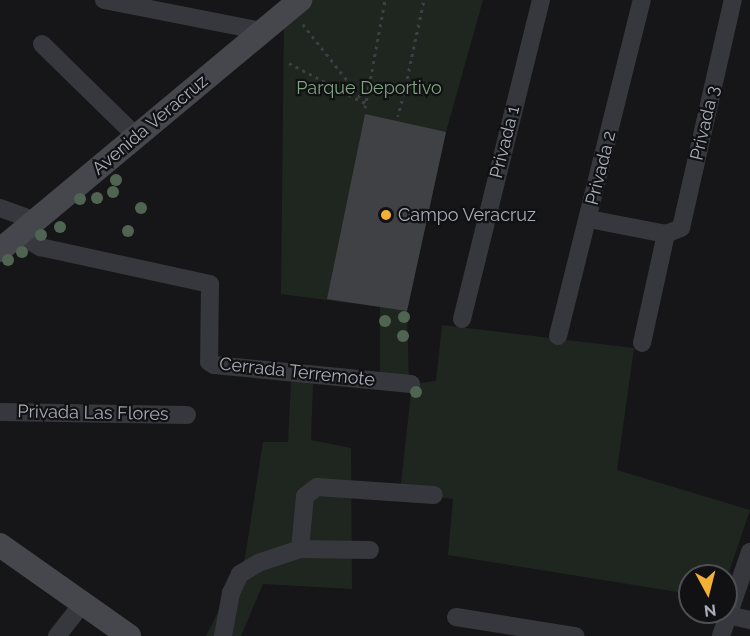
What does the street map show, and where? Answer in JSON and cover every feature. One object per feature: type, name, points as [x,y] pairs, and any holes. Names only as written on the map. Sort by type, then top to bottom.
[{"type":"street","points":[[104,0],[141,4],[262,31]]},
{"type":"street","name":"Privada 1","points":[[462,319],[540,0]]},
{"type":"street","name":"Privada 2","points":[[558,336],[642,0]]},
{"type":"street","name":"Privada 3","points":[[666,234],[681,228],[733,0]]},
{"type":"street","name":"Avenida Veracruz","points":[[0,250],[295,4]]},
{"type":"street","points":[[42,44],[136,136]]},
{"type":"street","points":[[0,208],[27,227]]},
{"type":"street","points":[[589,219],[666,234],[642,343]]},
{"type":"street","name":"Cerrada Terremote","points":[[27,227],[40,247],[210,284],[208,356],[214,365],[411,384]]},
{"type":"street","name":"Privada Las Flores","points":[[0,412],[187,415]]},
{"type":"street","points":[[300,549],[305,496],[317,487],[434,495]]},
{"type":"street","points":[[223,636],[240,574],[300,549],[370,550]]},
{"type":"street","points":[[2,550],[129,636]]},
{"type":"street","points":[[738,586],[750,552]]},
{"type":"street","points":[[57,636],[83,603]]},
{"type":"street","points":[[456,616],[575,636]]},
{"type":"path","points":[[364,108],[385,0]]},
{"type":"path","points":[[398,117],[424,0]]},
{"type":"path","points":[[295,4],[365,103]]},
{"type":"path","points":[[288,63],[365,103]]},
{"type":"path","points":[[368,88],[404,93]]},
{"type":"green space","name":"Parque Deportivo","points":[[304,0],[483,0],[446,132],[407,311],[409,386],[380,383],[380,307],[281,294],[284,16]]},
{"type":"green space","points":[[442,325],[634,348],[617,470],[750,510],[732,564],[678,564],[678,592],[448,555],[453,499],[400,492],[412,384],[436,381]]},
{"type":"green space","points":[[291,380],[313,384],[311,440],[351,448],[352,589],[263,584],[241,636],[206,636],[245,558],[263,442],[288,442]]},
{"type":"building","name":"Campo Veracruz","points":[[365,114],[446,132],[407,311],[327,299]]},
{"type":"place","name":"Campo Veracruz","points":[[386,215]]}]
